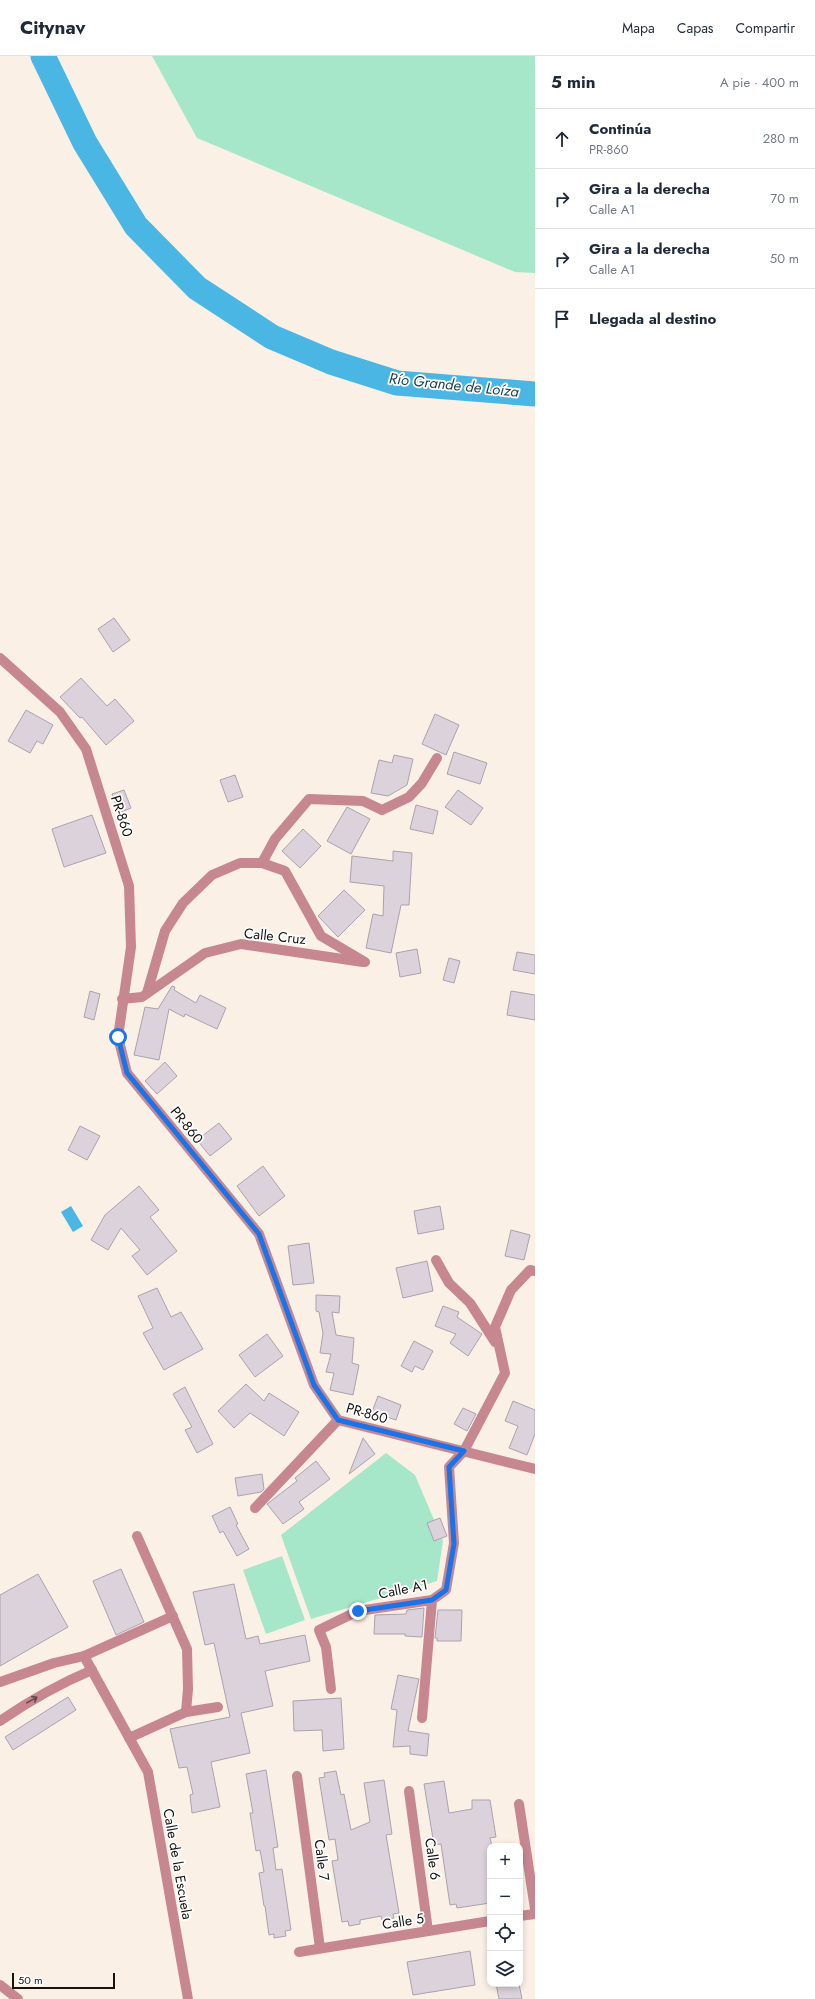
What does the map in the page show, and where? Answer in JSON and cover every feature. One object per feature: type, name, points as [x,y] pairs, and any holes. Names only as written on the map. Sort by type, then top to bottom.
[{"type":"street","name":"PR-860","points":[[0,658],[60,712],[86,749],[129,886],[131,947],[122,999],[118,1037],[127,1073],[259,1234],[314,1385],[338,1420],[535,1469]]},
{"type":"street","points":[[147,993],[165,931],[183,903],[212,875],[240,863],[262,863],[275,839],[309,799],[363,801],[382,810],[409,797],[422,784],[437,758]]},
{"type":"street","name":"Calle Cruz","points":[[122,999],[142,996],[206,954],[241,944],[366,962],[321,936],[284,871],[262,863]]},
{"type":"street","points":[[436,1260],[449,1283],[470,1303],[501,1352]]},
{"type":"street","name":"Calle A1","points":[[331,1689],[326,1647],[319,1630],[358,1611],[432,1600],[446,1590],[454,1544],[449,1467],[464,1451],[505,1373],[495,1327],[511,1290],[530,1270],[535,1271]]},
{"type":"street","points":[[255,1508],[338,1420]]},
{"type":"street","points":[[137,1536],[187,1649],[188,1689],[186,1712]]},
{"type":"street","points":[[422,1718],[432,1600]]},
{"type":"street","points":[[0,1682],[54,1663],[84,1656],[173,1616]]},
{"type":"street","name":"Calle de la Escuela","points":[[84,1656],[148,1772],[188,1999]]},
{"type":"street","points":[[0,1721],[29,1701],[66,1681],[92,1670]]},
{"type":"street","points":[[129,1738],[186,1712],[218,1707]]},
{"type":"street","name":"Calle 7","points":[[297,1776],[320,1948]]},
{"type":"street","name":"Calle 6","points":[[409,1790],[428,1931]]},
{"type":"street","points":[[519,1804],[535,1909]]},
{"type":"street","points":[[523,1916],[535,1914]]},
{"type":"street","name":"Calle 5","points":[[299,1952],[487,1921]]},
{"type":"street","points":[[0,1985],[18,1999]]},
{"type":"green space","points":[[152,56],[535,56],[535,273],[515,272],[197,138]]},
{"type":"green space","points":[[386,1453],[415,1475],[443,1541],[437,1581],[311,1619],[281,1535]]},
{"type":"green space","points":[[282,1556],[305,1620],[266,1634],[243,1570]]},
{"type":"water","points":[[71,1206],[83,1226],[73,1232],[61,1212]]},
{"type":"building","points":[[114,618],[130,640],[113,652],[98,629]]},
{"type":"building","points":[[81,678],[107,706],[115,699],[134,721],[106,745],[82,717],[80,718],[60,697]]},
{"type":"building","points":[[26,710],[53,725],[43,744],[37,741],[30,753],[8,741]]},
{"type":"building","points":[[435,714],[459,725],[446,755],[422,744]]},
{"type":"building","points":[[454,752],[487,763],[480,784],[447,774]]},
{"type":"building","points":[[394,755],[413,759],[407,785],[388,796],[371,793],[379,760],[392,763]]},
{"type":"building","points":[[235,775],[243,797],[228,802],[220,780]]},
{"type":"building","points":[[124,790],[131,808],[119,813],[112,794]]},
{"type":"building","points":[[458,790],[483,808],[471,825],[445,807]]},
{"type":"building","points":[[416,805],[438,811],[433,834],[410,829]]},
{"type":"building","points":[[347,807],[370,819],[351,854],[327,841]]},
{"type":"building","points":[[92,815],[106,853],[64,867],[52,829]]},
{"type":"building","points":[[303,829],[321,846],[300,868],[282,851]]},
{"type":"building","points":[[393,851],[412,853],[409,905],[401,905],[391,953],[366,948],[373,914],[383,916],[384,886],[350,882],[352,856],[393,861]]},
{"type":"building","points":[[344,890],[365,910],[338,937],[318,916]]},
{"type":"building","points":[[417,949],[421,973],[400,977],[396,953]]},
{"type":"building","points":[[517,952],[535,955],[535,974],[513,970]]},
{"type":"building","points":[[449,958],[460,961],[454,983],[443,980]]},
{"type":"building","points":[[172,986],[175,987],[174,990],[196,1003],[200,995],[226,1008],[217,1029],[185,1014],[184,1017],[169,1009],[159,1060],[134,1055],[145,1007],[158,1009]]},
{"type":"building","points":[[90,991],[100,994],[94,1020],[84,1017]]},
{"type":"building","points":[[511,991],[535,995],[535,1020],[507,1015]]},
{"type":"building","points":[[165,1062],[177,1076],[157,1094],[145,1081]]},
{"type":"building","points":[[219,1123],[232,1139],[210,1156],[197,1140]]},
{"type":"building","points":[[80,1126],[100,1136],[87,1160],[68,1150]]},
{"type":"building","points":[[263,1166],[285,1196],[259,1216],[237,1186]]},
{"type":"building","points":[[139,1186],[159,1210],[150,1217],[177,1251],[147,1275],[132,1256],[140,1250],[121,1228],[108,1250],[91,1240],[105,1215]]},
{"type":"building","points":[[440,1206],[444,1229],[418,1234],[414,1211]]},
{"type":"building","points":[[511,1230],[530,1235],[524,1260],[505,1256]]},
{"type":"building","points":[[309,1243],[314,1283],[293,1285],[288,1246]]},
{"type":"building","points":[[427,1261],[433,1291],[403,1298],[396,1268]]},
{"type":"building","points":[[157,1288],[171,1317],[181,1312],[203,1349],[164,1370],[143,1333],[153,1328],[138,1296]]},
{"type":"building","points":[[316,1295],[340,1296],[339,1313],[332,1312],[336,1335],[354,1338],[352,1363],[359,1365],[353,1395],[330,1390],[334,1373],[326,1372],[331,1354],[320,1353],[323,1333],[319,1312],[316,1311]]},
{"type":"building","points":[[443,1306],[459,1312],[457,1317],[482,1334],[468,1356],[450,1343],[456,1334],[435,1326]]},
{"type":"building","points":[[267,1334],[283,1356],[255,1377],[239,1355]]},
{"type":"building","points":[[414,1341],[433,1351],[423,1370],[415,1366],[412,1372],[401,1366]]},
{"type":"building","points":[[246,1384],[264,1401],[269,1393],[299,1412],[284,1436],[250,1413],[234,1428],[218,1411]]},
{"type":"building","points":[[185,1387],[213,1444],[197,1453],[185,1430],[192,1427],[173,1394]]},
{"type":"building","points":[[378,1396],[401,1405],[396,1420],[372,1412]]},
{"type":"building","points":[[513,1401],[535,1410],[535,1434],[527,1455],[509,1448],[518,1426],[505,1421]]},
{"type":"building","points":[[463,1408],[476,1414],[467,1431],[454,1424]]},
{"type":"building","points":[[363,1438],[375,1454],[349,1474]]},
{"type":"building","points":[[316,1461],[330,1479],[299,1502],[304,1509],[283,1524],[267,1504],[297,1481],[295,1478]]},
{"type":"building","points":[[262,1474],[264,1489],[261,1492],[238,1496],[235,1478]]},
{"type":"building","points":[[230,1507],[238,1524],[236,1525],[249,1549],[237,1556],[223,1531],[220,1533],[212,1516]]},
{"type":"building","points":[[440,1518],[447,1536],[434,1541],[427,1523]]},
{"type":"building","points":[[121,1569],[144,1622],[116,1635],[93,1581]]},
{"type":"building","points":[[38,1574],[68,1627],[0,1666],[0,1595]]},
{"type":"building","points":[[234,1584],[246,1639],[258,1636],[260,1644],[305,1635],[310,1661],[265,1671],[273,1706],[241,1713],[250,1753],[211,1762],[220,1807],[192,1813],[190,1795],[193,1794],[187,1767],[179,1768],[170,1729],[230,1717],[214,1643],[205,1645],[193,1592]]},
{"type":"building","points":[[424,1608],[422,1637],[405,1636],[405,1634],[374,1634],[375,1615],[406,1614],[407,1610]]},
{"type":"building","points":[[438,1610],[462,1610],[461,1641],[437,1641],[437,1638],[435,1638]]},
{"type":"building","points":[[398,1675],[419,1679],[408,1731],[429,1734],[427,1756],[410,1754],[410,1746],[393,1747],[397,1710],[391,1709]]},
{"type":"building","points":[[68,1697],[76,1710],[13,1750],[5,1737]]},
{"type":"building","points":[[341,1698],[344,1749],[323,1751],[322,1730],[294,1731],[293,1701]]},
{"type":"building","points":[[266,1770],[278,1847],[273,1848],[276,1870],[282,1869],[291,1930],[285,1931],[286,1936],[274,1938],[274,1934],[269,1935],[264,1906],[259,1873],[264,1872],[260,1850],[256,1851],[250,1813],[253,1813],[246,1774]]},
{"type":"building","points":[[336,1771],[341,1795],[344,1794],[351,1830],[370,1822],[364,1783],[384,1780],[392,1834],[386,1835],[399,1913],[393,1914],[394,1918],[382,1920],[381,1916],[360,1920],[360,1924],[349,1926],[348,1921],[342,1922],[332,1861],[338,1860],[335,1839],[329,1840],[319,1778],[325,1777],[324,1773]]},
{"type":"building","points":[[444,1781],[449,1813],[472,1809],[472,1800],[490,1800],[496,1837],[490,1838],[491,1843],[487,1843],[487,1903],[457,1908],[456,1904],[450,1905],[441,1844],[434,1845],[424,1784]]},
{"type":"building","points":[[470,1951],[475,1985],[413,1995],[407,1962]]},
{"type":"building","points":[[497,1987],[520,1987],[522,1999],[499,1999]]},
{"type":"waterway","name":"Río Grande de Loíza","points":[[43,56],[85,143],[136,226],[197,288],[272,337],[331,362],[397,383],[535,394]]},
{"type":"route","points":[[118,1037],[127,1073],[259,1234],[314,1385],[338,1420],[412,1440],[464,1451],[449,1467],[454,1544],[446,1590],[432,1600],[358,1611]]}]
